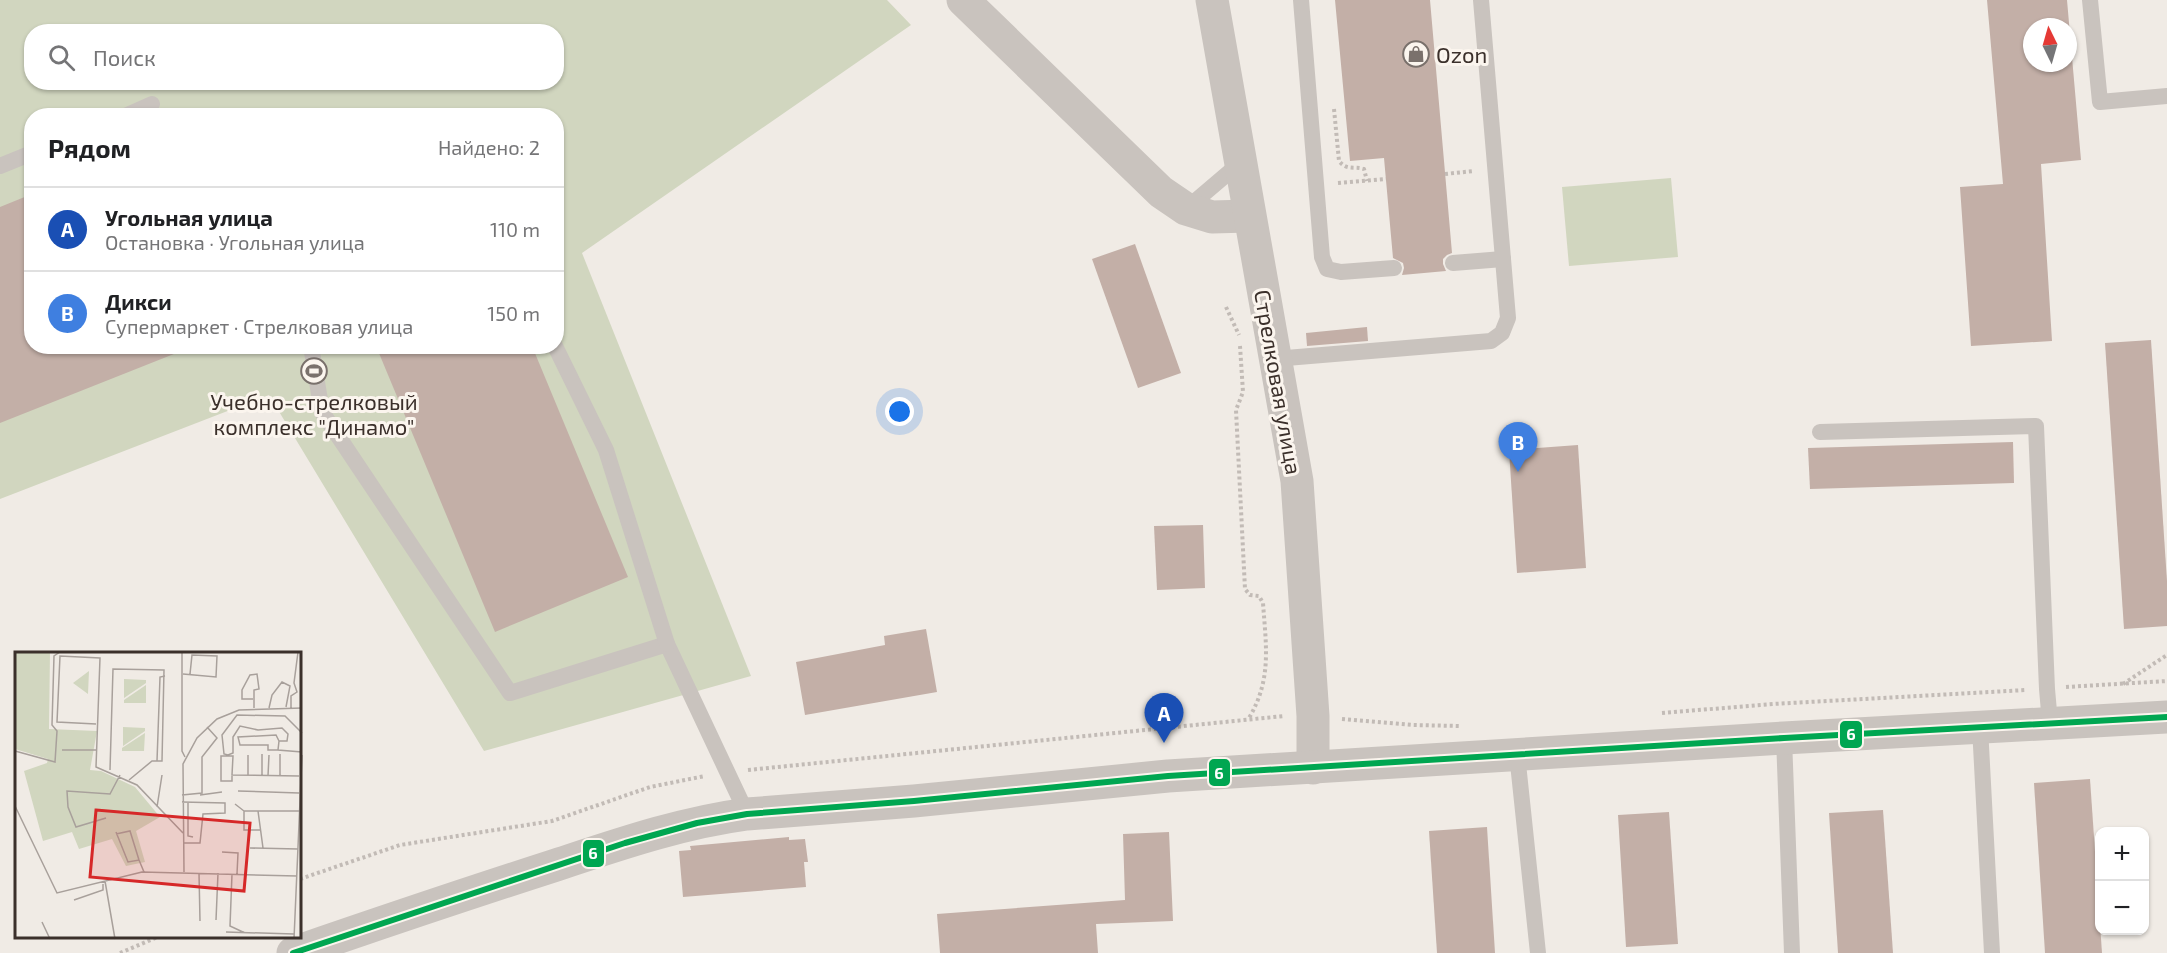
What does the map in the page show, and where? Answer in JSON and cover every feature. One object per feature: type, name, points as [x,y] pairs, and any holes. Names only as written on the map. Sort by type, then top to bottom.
[{"type":"street","points":[[963,0],[1161,192],[1186,209],[1212,217],[1249,216]]},
{"type":"street","name":"Стрелковая улица","points":[[1212,0],[1297,481],[1313,716],[1313,768]]},
{"type":"street","points":[[293,953],[644,836],[724,817],[747,814],[925,800],[1168,776],[2167,717]]},
{"type":"lane","points":[[1300,0],[1322,256],[1327,269],[1341,272],[1394,268]]},
{"type":"lane","points":[[1274,359],[1491,341],[1502,333],[1508,318],[1481,0]]},
{"type":"lane","points":[[2090,0],[2100,102],[2167,96]]},
{"type":"lane","points":[[143,108],[152,104]]},
{"type":"lane","points":[[0,166],[24,156]]},
{"type":"lane","points":[[1186,209],[1240,163]]},
{"type":"lane","points":[[1454,263],[1503,259]]},
{"type":"lane","points":[[312,354],[322,412],[510,693],[667,644]]},
{"type":"lane","points":[[559,354],[606,450],[667,644],[747,814]]},
{"type":"lane","points":[[1820,432],[2036,426],[2050,723]]},
{"type":"lane","points":[[1980,727],[1992,953]]},
{"type":"lane","points":[[1784,738],[1792,953]]},
{"type":"lane","points":[[1517,754],[1538,953]]},
{"type":"path","points":[[1334,104],[1339,161],[1343,166],[1349,168],[1364,169],[1367,181]]},
{"type":"path","points":[[1445,174],[1496,169]]},
{"type":"path","points":[[1339,183],[1386,179]]},
{"type":"path","points":[[1226,307],[1239,337],[1244,380],[1244,392],[1236,410],[1245,590],[1250,595],[1259,596],[1263,603],[1267,656],[1265,680],[1258,701],[1248,718]]},
{"type":"path","points":[[2123,684],[2167,655]]},
{"type":"path","points":[[120,953],[155,938]]},
{"type":"green space","name":"Учебно-стрелковый комплекс \"Динамо\"","points":[[0,0],[887,0],[911,25],[582,253],[751,676],[484,751],[269,395],[0,499]]},
{"type":"green space","points":[[1671,178],[1678,257],[1569,266],[1562,187]]},
{"type":"building","points":[[1335,0],[1430,0],[1452,253],[1443,259],[1446,271],[1402,275],[1403,263],[1393,258],[1384,158],[1350,161]]},
{"type":"building","points":[[1987,0],[2067,0],[2069,18],[2023,18],[2023,72],[2073,72],[2081,160],[2041,164],[2052,341],[1971,346],[1960,187],[2003,184]]},
{"type":"building","points":[[24,197],[24,354],[174,354],[0,423],[0,207]]},
{"type":"building","points":[[1135,244],[1181,373],[1138,388],[1092,259]]},
{"type":"building","points":[[1367,327],[1368,341],[1307,346],[1306,333]]},
{"type":"building","points":[[2151,340],[2167,581],[2167,626],[2124,629],[2105,343]]},
{"type":"building","points":[[379,354],[535,354],[628,577],[495,632]]},
{"type":"building","points":[[2013,442],[2014,483],[1810,489],[1808,448]]},
{"type":"building","points":[[1578,445],[1586,568],[1517,573],[1509,450]]},
{"type":"building","points":[[1203,525],[1205,588],[1157,590],[1154,526]]},
{"type":"building","points":[[926,629],[937,692],[805,715],[796,662],[885,645],[884,636]]},
{"type":"building","points":[[2090,779],[2095,852],[2095,935],[2101,935],[2102,953],[2045,953],[2034,783]]},
{"type":"building","points":[[1883,810],[1893,953],[1838,953],[1829,813]]},
{"type":"building","points":[[1669,812],[1678,944],[1626,947],[1618,815]]},
{"type":"building","points":[[1487,827],[1495,953],[1437,953],[1429,831]]},
{"type":"building","points":[[1169,832],[1173,921],[1096,924],[1098,953],[940,953],[937,914],[1125,900],[1123,834]]},
{"type":"building","points":[[789,837],[789,840],[805,839],[808,862],[804,862],[806,887],[683,897],[679,851],[691,850],[690,846]]},
{"type":"transit line","name":"6","points":[[293,953],[625,843],[697,823],[747,814],[914,801],[1168,776],[2167,717]]},
{"type":"place","name":"Ozon","points":[[1416,54]]},
{"type":"place","name":"Учебно-стрелковый комплекс \"Динамо\"","points":[[314,371]]},
{"type":"place","name":"Дикси","points":[[1518,472]]},
{"type":"place","name":"Угольная улица","points":[[1164,743]]}]
